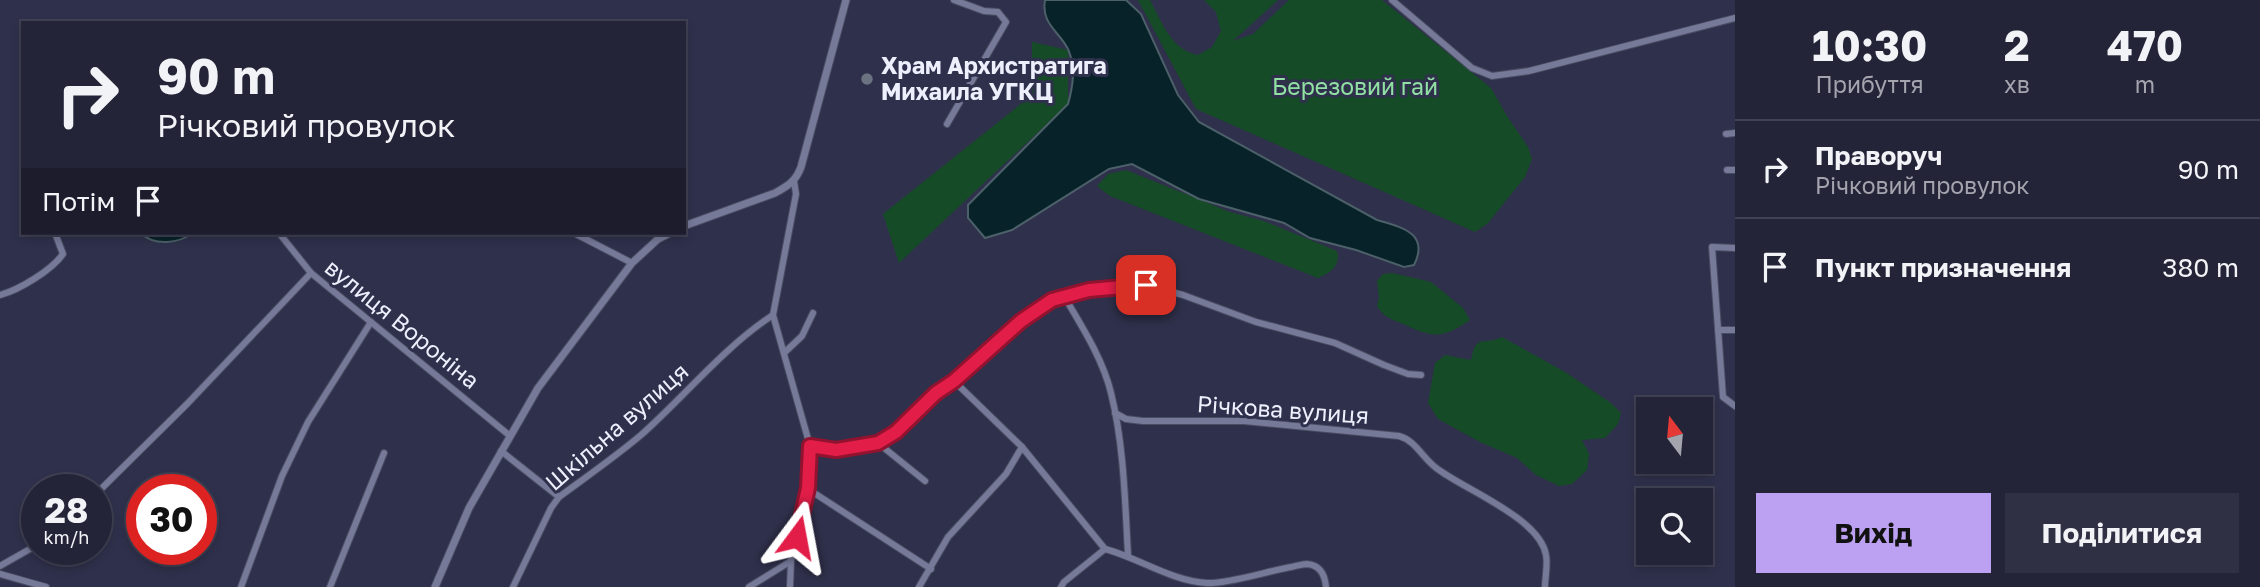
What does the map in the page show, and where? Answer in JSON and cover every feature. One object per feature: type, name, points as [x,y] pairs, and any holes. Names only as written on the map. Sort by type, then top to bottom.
[{"type":"street","points":[[686,225],[775,192],[794,181],[802,167],[846,0]]},
{"type":"street","points":[[947,124],[1006,22],[998,12],[984,11],[954,0]]},
{"type":"street","points":[[1392,0],[1472,68],[1492,76],[1528,71],[1735,18]]},
{"type":"street","points":[[1726,134],[1735,133]]},
{"type":"street","points":[[790,587],[791,561],[808,488],[810,446],[773,315],[796,194],[794,181]]},
{"type":"street","points":[[0,295],[56,264],[63,254],[56,235]]},
{"type":"street","name":"вулиця Вороніна","points":[[281,235],[311,273],[510,436]]},
{"type":"street","points":[[578,235],[632,264]]},
{"type":"street","points":[[436,587],[469,508],[538,388],[632,264],[658,239],[666,235]]},
{"type":"street","points":[[1735,248],[1712,247],[1723,397],[1735,406]]},
{"type":"street","points":[[112,478],[188,403],[311,273]]},
{"type":"street","points":[[810,446],[836,450],[878,443],[896,432],[936,393],[954,381],[1021,321],[1052,300],[1089,290],[1146,285],[1183,295],[1255,321],[1335,343],[1408,374],[1421,375]]},
{"type":"street","points":[[1064,296],[1108,381],[1125,489],[1128,555]]},
{"type":"street","points":[[783,353],[802,336],[813,313]]},
{"type":"street","name":"Шкільна вулиця","points":[[513,587],[551,508],[559,497],[640,436],[762,322],[773,315]]},
{"type":"street","points":[[242,587],[282,476],[308,422],[371,322]]},
{"type":"street","points":[[1718,330],[1735,330]]},
{"type":"street","points":[[954,381],[1022,447],[1105,549],[1128,555],[1161,571],[1205,583],[1307,564],[1324,574],[1325,587]]},
{"type":"street","name":"Річкова вулиця","points":[[1115,413],[1143,421],[1244,421],[1409,439],[1436,469],[1530,526],[1544,547],[1547,557],[1545,587]]},
{"type":"street","points":[[878,443],[925,481]]},
{"type":"street","points":[[919,587],[948,537],[1006,474],[1022,447]]},
{"type":"street","points":[[501,451],[559,497]]},
{"type":"street","points":[[330,587],[384,453]]},
{"type":"street","points":[[808,488],[931,569]]},
{"type":"street","points":[[1061,587],[1105,549]]},
{"type":"street","points":[[0,566],[21,554]]},
{"type":"street","points":[[749,587],[791,561]]},
{"type":"street","points":[[0,574],[21,584],[46,587]]},
{"type":"green space","name":"Березовий гай","points":[[1138,0],[1150,0],[1174,41],[1198,55],[1212,47],[1221,31],[1216,12],[1204,0],[1278,0],[1233,41],[1253,34],[1289,0],[1382,0],[1491,88],[1528,147],[1532,159],[1525,177],[1488,223],[1475,232],[1196,109]]},
{"type":"green space","points":[[1032,42],[1068,50],[1068,104],[899,263],[883,214],[1032,95]]},
{"type":"green space","points":[[1126,170],[1337,251],[1336,265],[1318,278],[1110,196],[1097,186],[1108,174]]},
{"type":"green space","points":[[1392,273],[1431,282],[1463,308],[1470,320],[1452,331],[1430,334],[1388,317],[1377,306],[1377,281],[1383,274]]},
{"type":"green space","points":[[1502,337],[1565,372],[1611,403],[1621,413],[1618,424],[1605,438],[1582,440],[1589,454],[1587,470],[1572,484],[1559,486],[1536,475],[1517,458],[1438,419],[1428,403],[1435,363],[1445,355],[1471,360],[1478,343]]},
{"type":"water","points":[[1045,0],[1126,0],[1141,14],[1178,95],[1199,122],[1377,220],[1410,233],[1418,245],[1414,265],[1404,267],[1310,238],[1284,223],[1199,199],[1132,164],[1109,169],[1012,230],[985,238],[968,218],[968,205],[1068,104],[1070,97],[1073,77],[1071,56],[1048,21],[1044,8]]},
{"type":"water","points":[[143,235],[190,235],[167,242]]},
{"type":"place","name":"Храм Архистратига Михаила УГКЦ","points":[[867,79]]},
{"type":"route","points":[[797,537],[808,488],[810,446],[836,450],[878,443],[896,432],[936,393],[954,381],[1021,321],[1052,300],[1089,290],[1146,285]]}]
